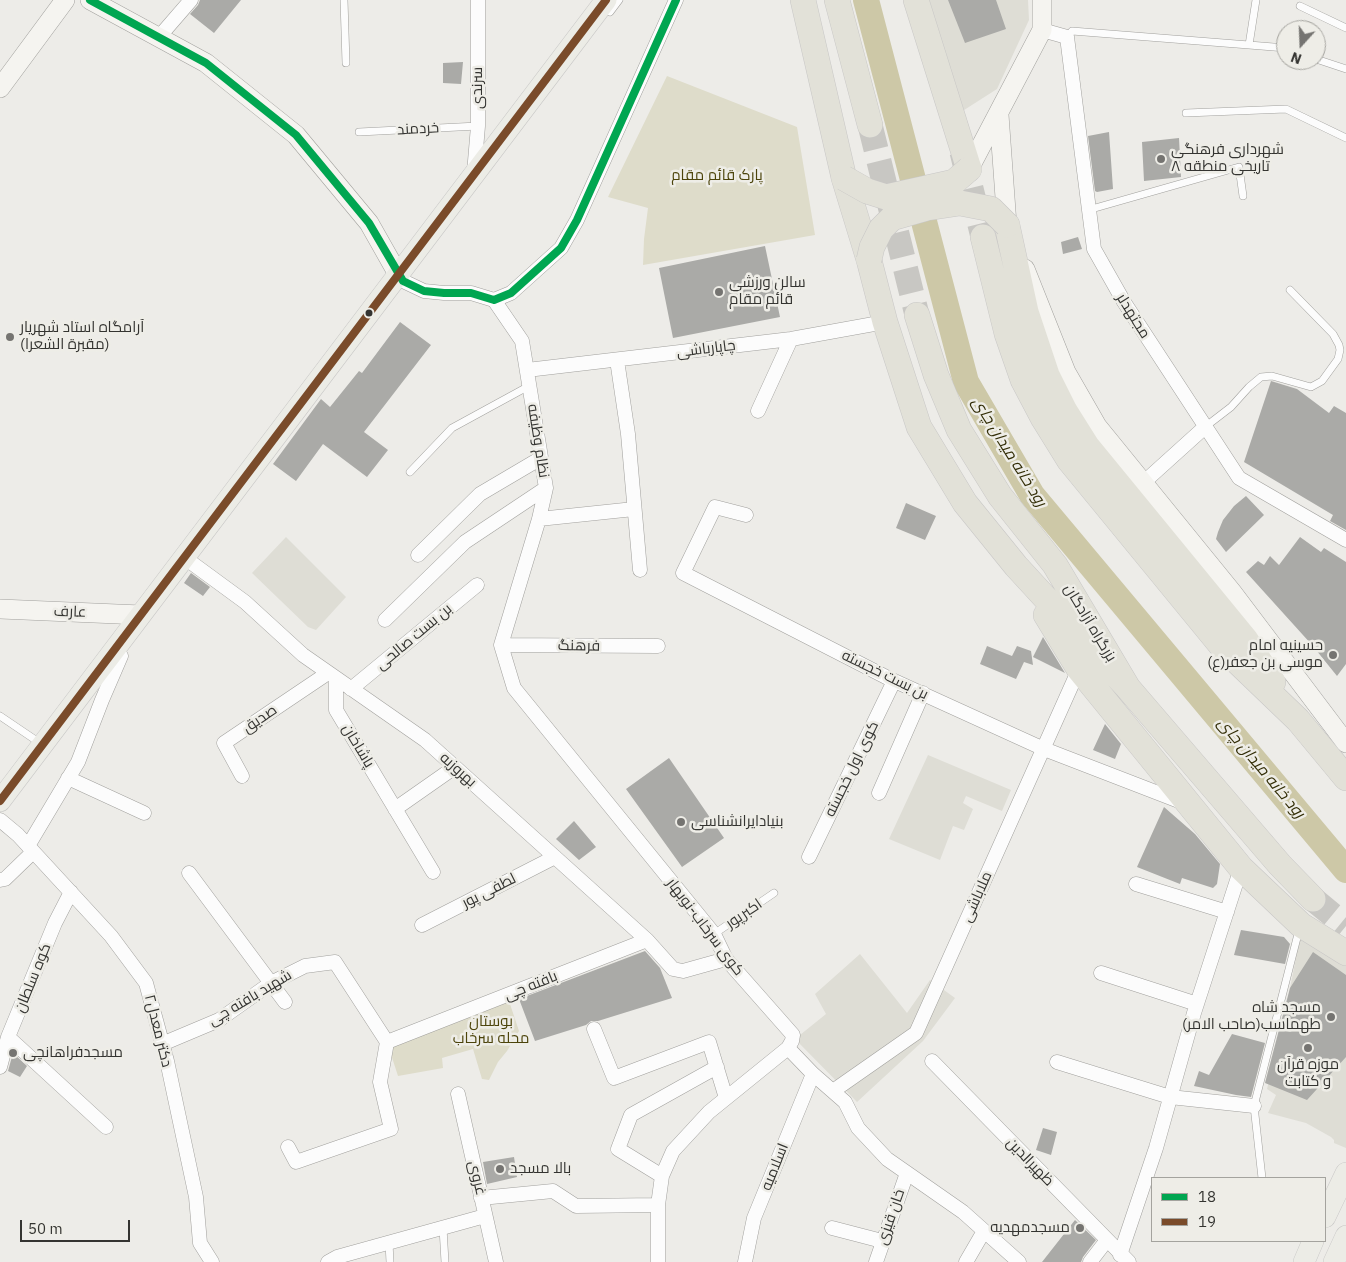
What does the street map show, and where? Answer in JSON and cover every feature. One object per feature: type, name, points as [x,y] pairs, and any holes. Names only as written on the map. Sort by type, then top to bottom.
[{"type":"highway","points":[[803,0],[844,178],[869,260],[884,322],[919,428],[965,503],[1016,566],[1128,688]]},
{"type":"highway","points":[[837,0],[870,125]]},
{"type":"highway","points":[[844,178],[867,192],[886,196],[954,182],[969,169],[916,0]]},
{"type":"highway","points":[[869,260],[872,247],[881,229],[892,218],[926,208],[960,203],[991,209],[1007,225],[1026,312],[1047,375],[1065,411],[1087,446],[1246,640],[1298,720]]},
{"type":"highway","points":[[983,237],[1007,334],[1023,380],[1043,418],[1069,460],[1224,649],[1298,720],[1346,778]]},
{"type":"highway","name":"بزرگراه آزادگان","points":[[917,315],[936,375],[959,430],[1000,496],[1055,565],[1128,688],[1280,865],[1314,899]]},
{"type":"highway","points":[[1016,566],[1079,669],[1241,868],[1301,925],[1346,953]]},
{"type":"main road","points":[[0,88],[65,0]]},
{"type":"main road","points":[[90,0],[206,63],[296,135],[369,223],[405,275]]},
{"type":"main road","points":[[969,169],[1042,30],[1042,0]]},
{"type":"main road","points":[[0,801],[43,744],[121,651],[141,615],[190,561],[405,275],[473,176],[607,8]]},
{"type":"main road","points":[[999,115],[1007,225],[1066,372],[1097,426],[1232,592],[1346,743]]},
{"type":"main road","name":"عارف","points":[[0,609],[141,615]]},
{"type":"main road","points":[[1326,1215],[1346,1173]]},
{"type":"main road","points":[[1304,1262],[1312,1242]]},
{"type":"street","points":[[159,37],[192,0]]},
{"type":"street","name":"سرندی","points":[[473,176],[478,126],[478,0]]},
{"type":"street","points":[[405,275],[424,291],[444,294],[472,294],[494,300],[511,293],[561,248],[577,220],[676,0]]},
{"type":"street","points":[[1042,30],[1067,37]]},
{"type":"street","name":"مجتهدلر","points":[[1067,37],[1094,249],[1124,302],[1239,478],[1346,540]]},
{"type":"street","name":"نظام وظیفه","points":[[494,300],[522,341],[546,488],[539,519],[501,645]]},
{"type":"street","name":"چاپارباشی","points":[[527,370],[790,339],[884,322]]},
{"type":"street","points":[[758,411],[790,339]]},
{"type":"street","points":[[616,360],[628,434],[640,570]]},
{"type":"street","points":[[1143,483],[1205,426]]},
{"type":"street","points":[[418,554],[480,494],[541,458]]},
{"type":"street","points":[[385,620],[466,542],[546,488]]},
{"type":"street","name":"بن بست خجسته","points":[[746,515],[716,507],[683,573],[894,681],[1044,750],[1189,805]]},
{"type":"street","points":[[539,519],[634,508]]},
{"type":"street","name":"بهروزیه","points":[[190,561],[245,602],[303,655],[425,740],[647,940],[673,969],[683,972],[726,959]]},
{"type":"street","name":"بن بست صالحی","points":[[351,689],[477,585]]},
{"type":"street","name":"فرهنگ","points":[[501,645],[658,646]]},
{"type":"street","name":"کوی سرخاب-نوبهار","points":[[501,645],[514,688],[714,934],[726,959],[793,1035],[788,1048]]},
{"type":"street","points":[[0,880],[6,879],[31,849],[78,762],[121,651]]},
{"type":"street","name":"ملاباشی","points":[[833,1091],[916,1033],[1079,669]]},
{"type":"street","name":"صدیق","points":[[242,776],[224,743],[332,676]]},
{"type":"street","name":"پاشاخان","points":[[332,676],[336,710],[433,872]]},
{"type":"street","name":"کوی اول خجسته","points":[[809,857],[894,681]]},
{"type":"street","points":[[879,793],[923,693]]},
{"type":"street","points":[[395,809],[455,767]]},
{"type":"street","points":[[68,778],[144,813]]},
{"type":"street","name":"دکتر معدل۲","points":[[0,820],[31,849],[111,936],[146,983],[162,1044],[196,1197],[200,1243],[212,1262]]},
{"type":"street","name":"لطفی پور","points":[[422,925],[555,857]]},
{"type":"street","points":[[1124,1259],[1197,1004],[1241,868]]},
{"type":"street","points":[[189,873],[285,1002]]},
{"type":"street","points":[[1136,884],[1227,912]]},
{"type":"street","name":"کوه سلطان","points":[[0,1067],[8,1037],[55,923],[71,892]]},
{"type":"street","name":"بافته چی","points":[[387,1042],[647,940]]},
{"type":"street","name":"شهید بافته چی","points":[[162,1044],[219,1020],[271,983],[305,966],[335,962],[387,1042]]},
{"type":"street","points":[[1101,972],[1197,1004]]},
{"type":"street","points":[[594,1029],[614,1078],[710,1042],[726,1098]]},
{"type":"street","points":[[8,1037],[106,1127]]},
{"type":"street","points":[[288,1147],[296,1162],[391,1129],[380,1082],[387,1042]]},
{"type":"street","points":[[658,1262],[658,1205],[662,1176],[673,1151],[709,1112],[788,1048],[813,1074],[845,1102],[858,1128],[888,1159],[964,1212],[984,1231],[1004,1257],[1018,1262]]},
{"type":"street","name":"ظهیرالدین","points":[[932,1061],[1124,1259]]},
{"type":"street","points":[[1056,1062],[1170,1097],[1254,1106]]},
{"type":"street","points":[[662,1176],[618,1149],[630,1115],[717,1067]]},
{"type":"street","name":"اسلامیه","points":[[745,1262],[754,1218],[813,1074]]},
{"type":"street","name":"غروی","points":[[458,1094],[496,1262]]},
{"type":"street","name":"خان قیزی","points":[[876,1262],[906,1173]]},
{"type":"street","points":[[481,1198],[553,1191],[576,1206],[658,1205]]},
{"type":"street","points":[[328,1262],[338,1257],[485,1216]]},
{"type":"street","points":[[832,1228],[882,1241]]},
{"type":"street","points":[[966,1262],[984,1231]]},
{"type":"street","points":[[1090,1262],[1107,1240]]},
{"type":"lane","points":[[344,0],[346,63]]},
{"type":"lane","points":[[607,8],[619,0]]},
{"type":"lane","points":[[1249,45],[1256,0]]},
{"type":"lane","points":[[1300,6],[1346,28]]},
{"type":"lane","points":[[1067,37],[1072,31],[1276,47]]},
{"type":"lane","points":[[1326,62],[1346,69]]},
{"type":"lane","points":[[1186,113],[1286,109],[1346,138]]},
{"type":"lane","name":"خردمند","points":[[358,132],[478,126]]},
{"type":"lane","points":[[1088,210],[1239,168],[1243,196]]},
{"type":"lane","points":[[332,375],[405,275]]},
{"type":"lane","points":[[1205,426],[1231,407],[1261,377],[1272,376],[1311,387],[1322,381],[1338,359],[1339,345],[1333,334],[1290,290]]},
{"type":"lane","points":[[410,472],[452,428],[530,386]]},
{"type":"lane","points":[[0,716],[43,744]]},
{"type":"lane","name":"اکبرپور","points":[[714,934],[774,893]]},
{"type":"lane","points":[[1262,1177],[1254,1106],[1301,925]]},
{"type":"lane","points":[[443,1228],[445,1262]]},
{"type":"lane","points":[[388,1243],[390,1262]]},
{"type":"shaded area","points":[[928,0],[1028,0],[1029,20],[997,89],[961,112]]},
{"type":"shaded area","points":[[286,537],[346,597],[316,630],[308,627],[252,573]]},
{"type":"shaded area","points":[[928,755],[1011,790],[1002,811],[966,796],[963,803],[973,809],[964,830],[953,826],[940,860],[889,839]]},
{"type":"shaded area","points":[[1301,933],[1346,966],[1346,1148],[1334,1143],[1331,1137],[1306,1123],[1268,1113],[1276,1095],[1267,1089]]},
{"type":"shaded area","points":[[860,954],[907,1013],[930,980],[955,998],[923,1041],[857,1102],[795,1039],[826,1014],[815,994]]},
{"type":"green space","name":"پارک قائم مقام","points":[[667,76],[797,127],[815,235],[643,265],[648,208],[608,197]]},
{"type":"green space","name":"بوستان محله سرخاب","points":[[508,998],[519,1031],[498,1062],[489,1080],[482,1079],[473,1049],[442,1058],[443,1068],[398,1076],[387,1042]]},
{"type":"building","points":[[200,0],[241,0],[214,33],[190,14]]},
{"type":"building","points":[[948,0],[996,0],[1006,29],[965,43]]},
{"type":"building","points":[[463,62],[461,84],[443,83],[443,63]]},
{"type":"building","points":[[1109,132],[1113,189],[1097,192],[1095,191],[1088,136]]},
{"type":"building","name":"شهرداری فرهنگی تاریخی منطقه ۸","points":[[1179,138],[1181,177],[1144,181],[1142,142]]},
{"type":"building","points":[[1078,237],[1082,249],[1063,254],[1061,242]]},
{"type":"building","name":"سالن ورزشی قائم مقام","points":[[765,246],[780,317],[673,338],[659,268]]},
{"type":"building","points":[[400,322],[431,345],[364,432],[388,450],[367,477],[323,444],[296,481],[273,464],[321,399],[330,407],[359,371],[362,373]]},
{"type":"building","points":[[1271,381],[1297,389],[1329,413],[1334,406],[1346,413],[1346,530],[1330,521],[1333,515],[1244,462]]},
{"type":"building","points":[[1246,496],[1264,515],[1226,552],[1216,539],[1218,532],[1223,520],[1234,506]]},
{"type":"building","points":[[906,503],[936,516],[925,540],[896,528]]},
{"type":"building","points":[[1300,537],[1321,552],[1324,548],[1346,562],[1346,664],[1337,676],[1312,645],[1246,572],[1258,561],[1264,565],[1270,556],[1279,565]]},
{"type":"building","points":[[191,573],[210,587],[203,596],[184,583]]},
{"type":"building","points":[[1043,637],[1065,673],[1033,657]]},
{"type":"building","points":[[987,646],[1012,656],[1017,646],[1031,651],[1033,665],[1024,662],[1016,679],[980,664]]},
{"type":"building","points":[[1105,724],[1121,744],[1115,759],[1093,750]]},
{"type":"building","name":"بنیادایرانشناسی","points":[[669,758],[724,838],[682,867],[626,789]]},
{"type":"building","points":[[1164,807],[1195,834],[1220,864],[1217,884],[1213,888],[1182,878],[1180,884],[1137,867]]},
{"type":"building","points":[[574,821],[596,847],[579,860],[556,839]]},
{"type":"building","points":[[1241,930],[1284,937],[1290,944],[1285,964],[1234,955]]},
{"type":"building","points":[[645,951],[660,968],[672,998],[598,1021],[591,1021],[586,1025],[535,1041],[519,999]]},
{"type":"building","name":"موزه قرآن و کتابت","points":[[1313,952],[1346,975],[1346,1057],[1307,1100],[1265,1083],[1290,988]]},
{"type":"building","points":[[1232,1034],[1265,1043],[1251,1097],[1194,1086],[1199,1071],[1209,1075]]},
{"type":"building","points":[[13,1053],[27,1066],[20,1077],[8,1071]]},
{"type":"building","points":[[1043,1128],[1057,1132],[1051,1155],[1036,1150]]},
{"type":"building","name":"بالا مسجد","points":[[514,1157],[517,1177],[487,1184],[483,1162]]},
{"type":"building","name":"مسجدمهدیه","points":[[1075,1220],[1096,1240],[1081,1262],[1042,1262]]},
{"type":"waterway","name":"رود خانه میدان چای","points":[[866,0],[966,382],[1032,495],[1346,870]]},
{"type":"tunnel","points":[[870,125],[917,315]]},
{"type":"tunnel","points":[[962,152],[983,237]]},
{"type":"tunnel","points":[[1313,899],[1346,926]]},
{"type":"transit line","name":"18","points":[[90,0],[206,63],[296,135],[369,223],[403,281],[424,291],[471,293],[494,300],[511,293],[561,248],[577,220],[676,0]]},
{"type":"transit line","name":"19","points":[[0,801],[606,0]]},
{"type":"place","name":"شهرداری فرهنگی تاریخی منطقه ۸","points":[[1161,159]]},
{"type":"place","name":"سالن ورزشی قائم مقام","points":[[719,292]]},
{"type":"place","name":"آرامگاه استاد شهریار (مقبرة الشعرا)","points":[[10,337]]},
{"type":"place","name":"حسینیه امام موسی بن جعفر(ع)","points":[[1333,655]]},
{"type":"place","name":"بنیادایرانشناسی","points":[[681,822]]},
{"type":"place","name":"مسجد شاه طهماسب(صاحب الامر)","points":[[1331,1017]]},
{"type":"place","name":"موزه قرآن و کتابت","points":[[1308,1048]]},
{"type":"place","name":"مسجدفراهانچی","points":[[13,1053]]},
{"type":"place","name":"بالا مسجد","points":[[500,1169]]},
{"type":"place","name":"مسجدمهدیه","points":[[1080,1228]]}]
